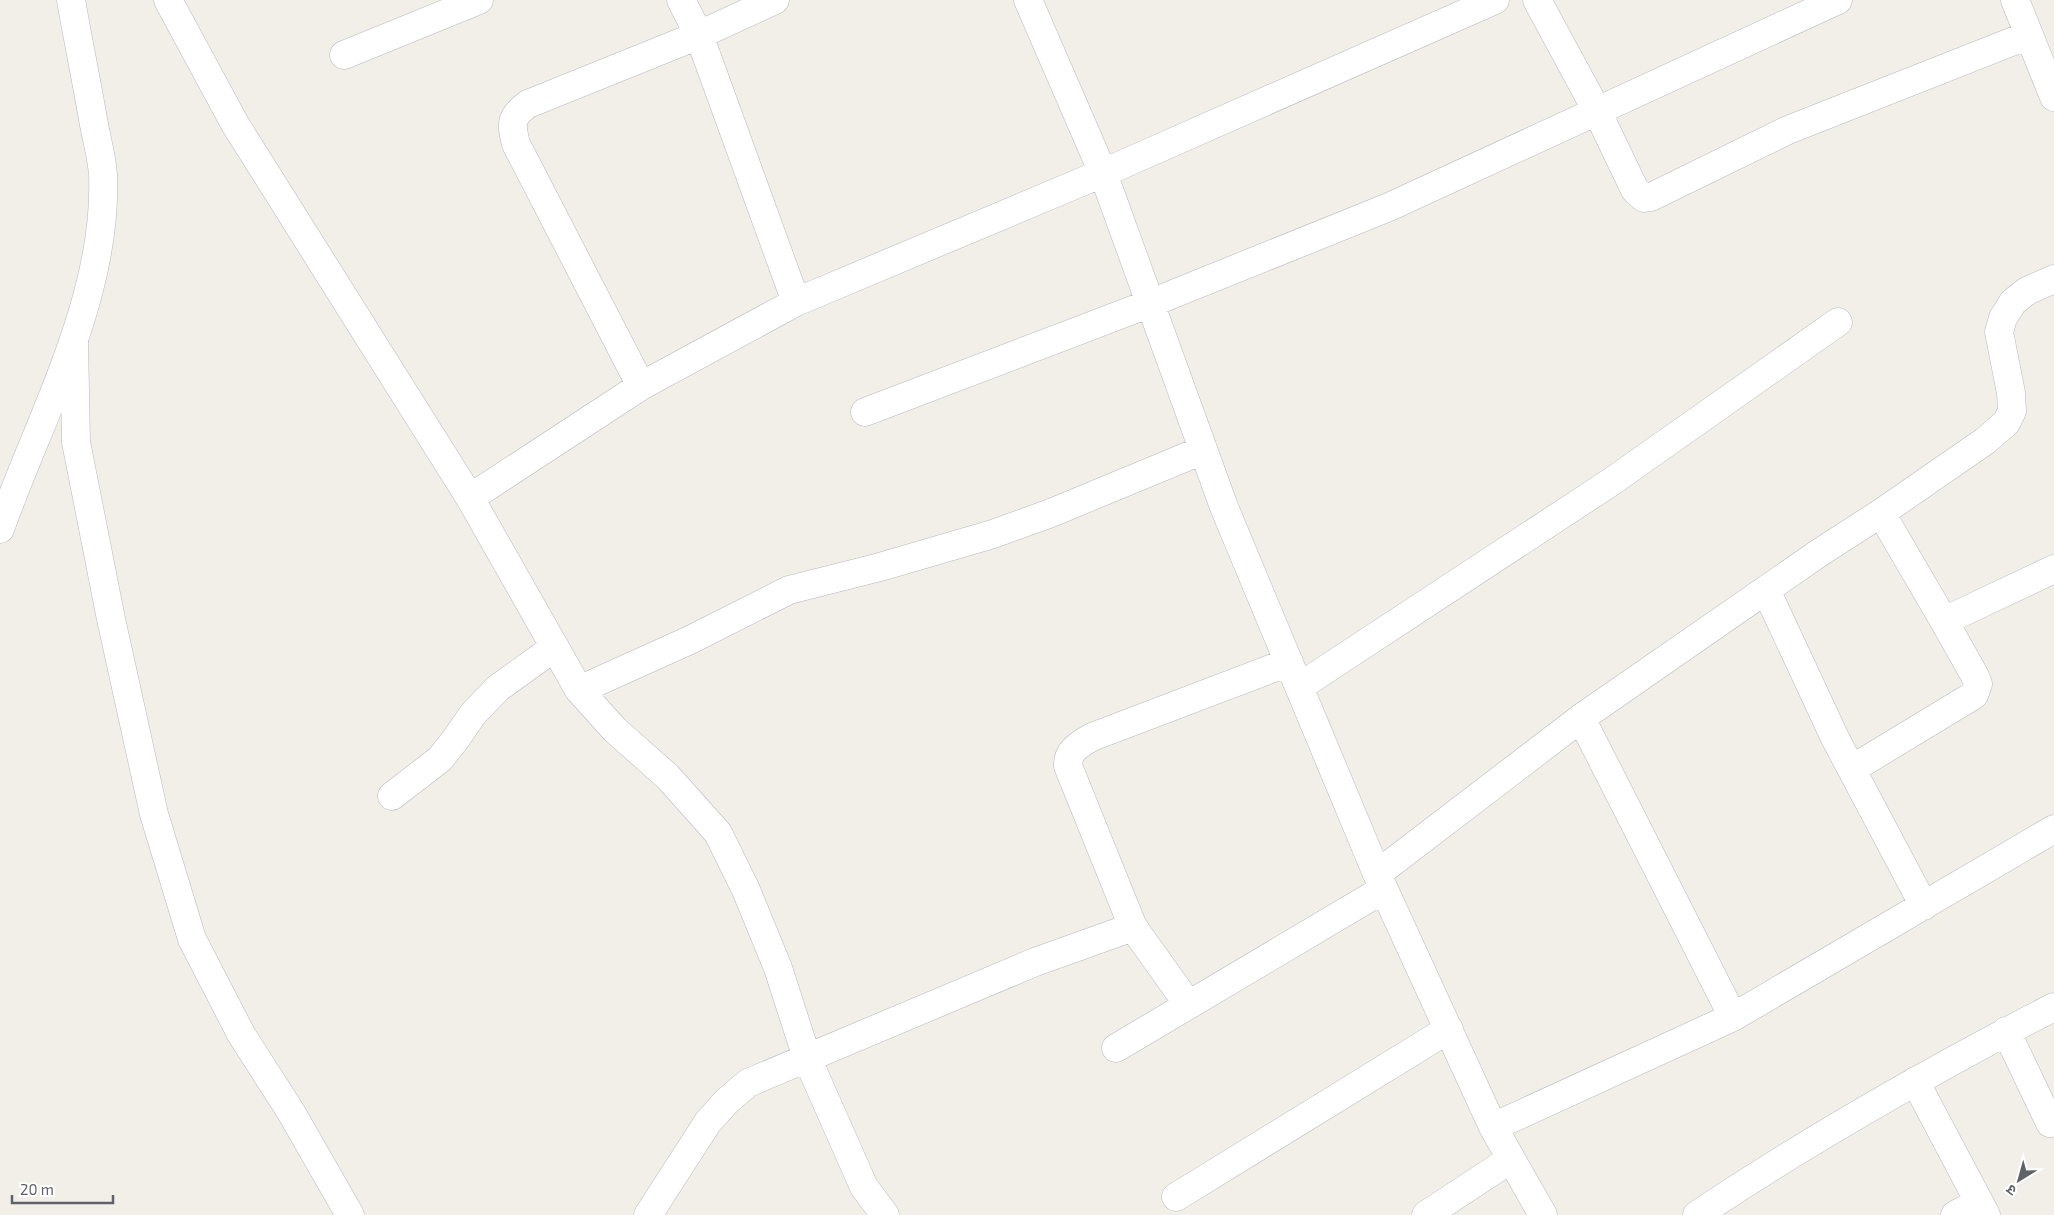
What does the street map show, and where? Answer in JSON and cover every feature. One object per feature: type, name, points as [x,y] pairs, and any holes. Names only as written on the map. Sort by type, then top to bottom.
[{"type":"street","points":[[0,529],[16,483],[74,341],[99,245],[103,205],[103,173],[71,0]]},
{"type":"street","points":[[168,0],[235,124],[470,498],[579,690],[615,730],[668,777],[718,833],[746,890],[778,968],[807,1058],[864,1187],[885,1215]]},
{"type":"street","points":[[344,55],[479,0]]},
{"type":"street","points":[[681,0],[698,35],[796,302]]},
{"type":"street","points":[[641,386],[516,144],[512,121],[517,112],[528,104],[698,35],[775,0]]},
{"type":"street","points":[[1028,0],[1103,173],[1224,507],[1381,882],[1493,1127],[1543,1215]]},
{"type":"street","points":[[470,498],[641,386],[796,302],[1103,173],[1495,0]]},
{"type":"street","points":[[1537,0],[1597,111],[1636,190],[1644,198],[1788,130],[2029,35]]},
{"type":"street","points":[[865,412],[1151,303],[1389,207],[1838,0]]},
{"type":"street","points":[[2015,0],[2054,97]]},
{"type":"street","points":[[1116,1048],[1381,882],[1581,718],[1985,441],[2006,423],[2012,411],[2011,393],[1999,332],[2003,318],[2012,302],[2027,292],[2054,279]]},
{"type":"street","points":[[1299,686],[1611,482],[1838,322]]},
{"type":"street","points":[[74,341],[76,442],[105,591],[154,814],[192,939],[241,1034],[291,1112],[350,1215]]},
{"type":"street","points":[[579,690],[690,640],[789,590],[880,567],[993,534],[1051,513],[1203,450]]},
{"type":"street","points":[[1852,769],[1974,695],[1977,690],[1975,676],[1881,514]]},
{"type":"street","points":[[1944,621],[2054,569]]},
{"type":"street","points":[[1766,590],[1835,738],[1924,906]]},
{"type":"street","points":[[392,796],[440,758],[473,714],[498,688],[555,647]]},
{"type":"street","points":[[1188,1004],[1133,927],[1068,766],[1068,760],[1078,745],[1092,737],[1288,662]]},
{"type":"street","points":[[1581,718],[1733,1017]]},
{"type":"street","points":[[1493,1127],[1733,1017],[2054,829]]},
{"type":"street","points":[[648,1215],[708,1122],[727,1101],[748,1083],[1035,962],[1133,927]]},
{"type":"street","points":[[1697,1215],[1739,1187],[1915,1081],[2054,1006]]},
{"type":"street","points":[[1176,1196],[1449,1030]]},
{"type":"street","points":[[2006,1031],[2053,1125]]},
{"type":"street","points":[[1915,1081],[1982,1208],[1955,1215]]},
{"type":"street","points":[[1426,1215],[1511,1159]]}]
